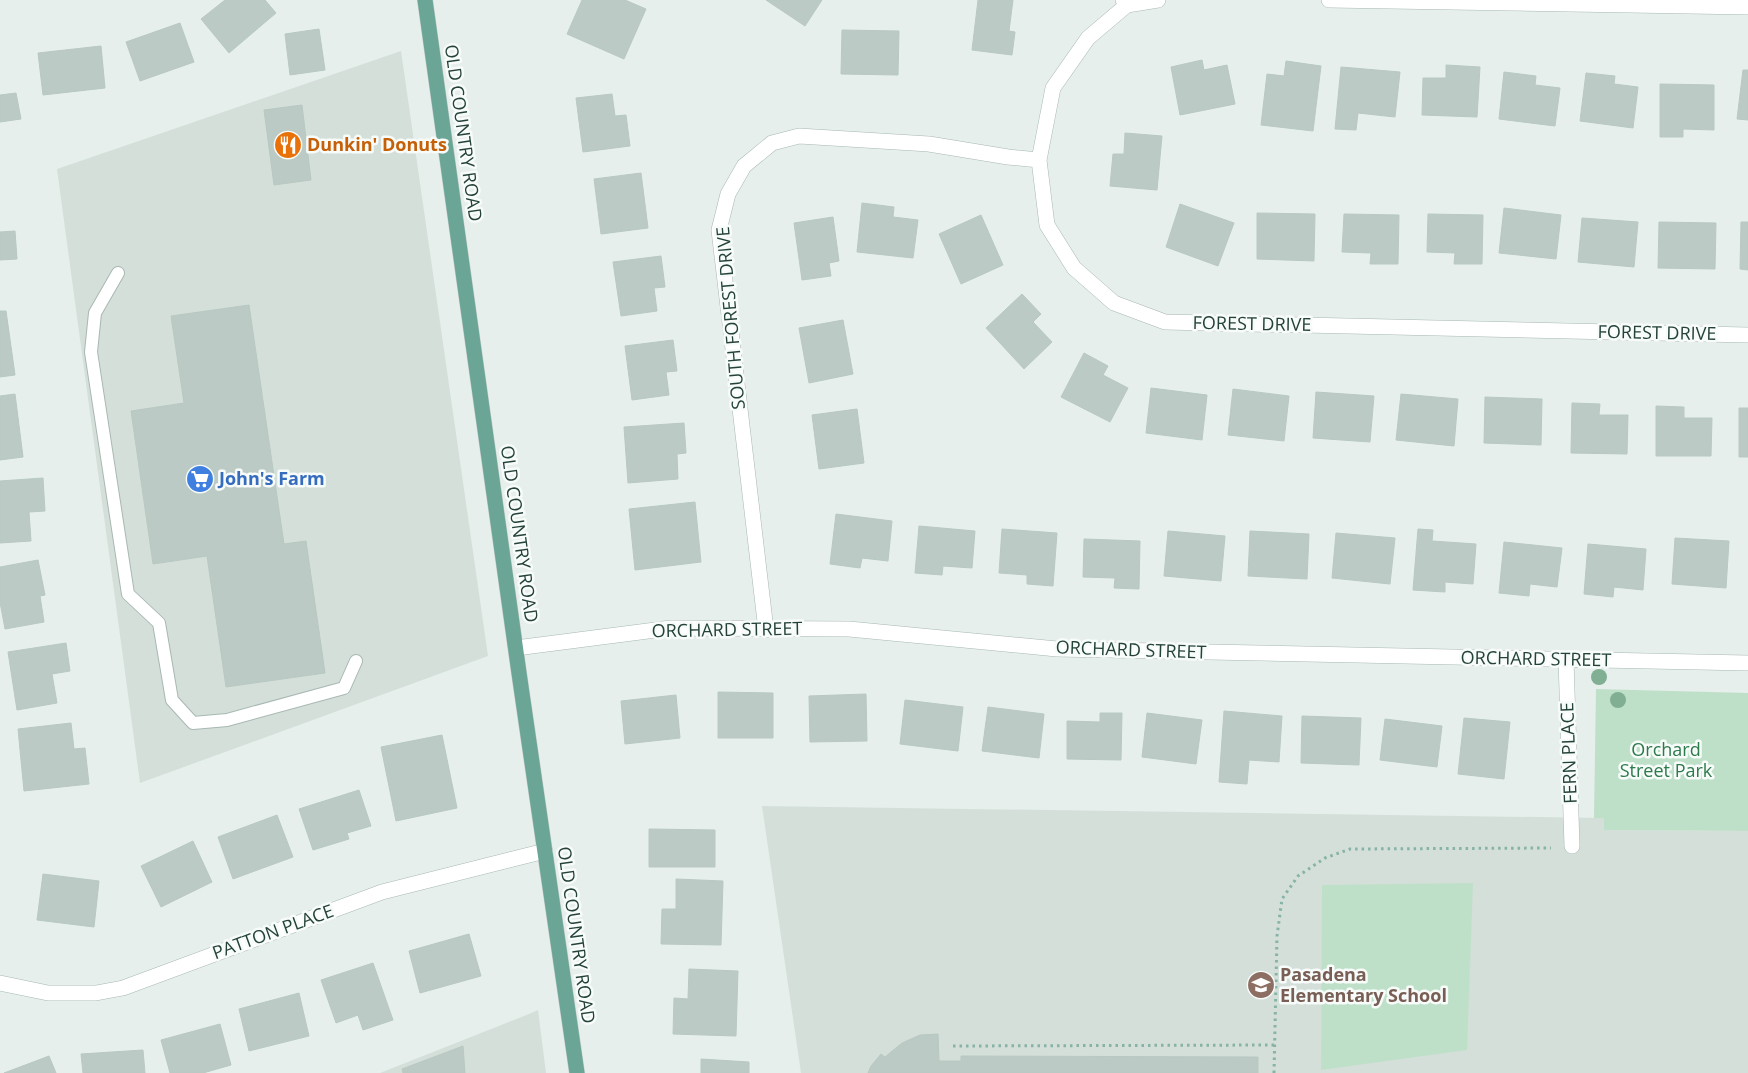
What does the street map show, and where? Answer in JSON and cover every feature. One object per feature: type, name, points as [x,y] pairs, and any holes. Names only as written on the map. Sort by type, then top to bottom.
[{"type":"main road","name":"OLD COUNTRY ROAD","points":[[425,0],[577,1073]]},
{"type":"street","points":[[1125,3],[1158,0]]},
{"type":"street","points":[[1329,0],[1748,7]]},
{"type":"street","name":"FOREST DRIVE","points":[[1125,3],[1088,38],[1053,88],[1039,160],[1047,225],[1074,268],[1114,303],[1165,322],[1748,335]]},
{"type":"street","name":"SOUTH FOREST DRIVE","points":[[766,630],[719,230],[728,194],[732,186],[744,166],[772,143],[799,136],[929,144],[1039,160]]},
{"type":"street","name":"ORCHARD STREET","points":[[516,648],[671,628],[849,629],[1057,649],[1748,663]]},
{"type":"street","name":"FERN PLACE","points":[[1566,660],[1572,846]]},
{"type":"street","name":"PATTON PLACE","points":[[0,983],[48,993],[96,993],[123,988],[382,892],[545,851]]},
{"type":"lane","points":[[118,273],[95,313],[91,352],[128,594],[159,623],[172,700],[192,723],[227,720],[344,688],[356,661]]},
{"type":"path","points":[[1274,1073],[1277,936],[1282,899],[1298,876],[1325,858],[1350,849],[1554,848]]},
{"type":"path","points":[[953,1046],[1275,1045]]},
{"type":"shaded area","points":[[401,51],[488,656],[140,783],[57,169]]},
{"type":"shaded area","name":"Pasadena Elementary School","points":[[762,806],[1604,818],[1605,830],[1748,831],[1748,1073],[801,1073]]},
{"type":"shaded area","points":[[538,1010],[546,1073],[380,1073],[529,1014]]},
{"type":"green space","name":"Orchard Street Park","points":[[1596,689],[1748,693],[1748,831],[1604,830],[1604,818],[1594,818]]},
{"type":"green space","points":[[1473,883],[1467,1050],[1321,1070],[1322,885]]},
{"type":"building","points":[[225,0],[265,0],[276,13],[229,53],[201,19]]},
{"type":"building","points":[[582,0],[625,0],[646,9],[624,59],[567,34]]},
{"type":"building","points":[[766,0],[822,0],[805,26]]},
{"type":"building","points":[[978,0],[1013,0],[1009,31],[1015,32],[1012,55],[972,50]]},
{"type":"building","points":[[180,23],[194,62],[140,81],[126,42]]},
{"type":"building","points":[[319,29],[325,70],[290,75],[285,34]]},
{"type":"building","points":[[842,30],[899,31],[898,75],[841,74]]},
{"type":"building","points":[[101,46],[105,88],[43,95],[38,53]]},
{"type":"building","points":[[1202,60],[1204,70],[1227,65],[1235,104],[1180,115],[1171,67]]},
{"type":"building","points":[[1286,61],[1321,66],[1313,131],[1261,125],[1267,74],[1284,76]]},
{"type":"building","points":[[1446,65],[1480,67],[1477,117],[1422,115],[1423,78],[1446,78]]},
{"type":"building","points":[[1341,67],[1400,72],[1395,117],[1358,113],[1356,130],[1335,129]]},
{"type":"building","points":[[1743,70],[1748,70],[1748,120],[1737,119]]},
{"type":"building","points":[[1504,72],[1536,76],[1535,85],[1560,88],[1555,126],[1499,119]]},
{"type":"building","points":[[1586,73],[1615,76],[1614,84],[1638,87],[1633,128],[1580,121]]},
{"type":"building","points":[[1660,84],[1714,85],[1714,130],[1683,129],[1683,137],[1660,137]]},
{"type":"building","points":[[16,93],[21,119],[0,122],[0,95]]},
{"type":"building","points":[[612,94],[615,116],[626,115],[630,146],[583,152],[576,98]]},
{"type":"building","name":"Dunkin' Donuts","points":[[302,105],[311,180],[274,185],[264,110]]},
{"type":"building","points":[[1125,133],[1162,136],[1157,190],[1110,186],[1113,154],[1124,154]]},
{"type":"building","points":[[641,173],[648,228],[601,234],[594,179]]},
{"type":"building","points":[[862,203],[894,207],[893,217],[918,220],[913,258],[857,252]]},
{"type":"building","points":[[1180,204],[1234,223],[1218,266],[1166,247]]},
{"type":"building","points":[[1504,208],[1561,215],[1556,259],[1499,253]]},
{"type":"building","points":[[1257,213],[1315,214],[1314,261],[1257,259]]},
{"type":"building","points":[[1344,214],[1399,215],[1398,264],[1370,264],[1371,253],[1342,252]]},
{"type":"building","points":[[1428,214],[1483,215],[1482,264],[1454,264],[1455,253],[1427,252]]},
{"type":"building","points":[[981,215],[1003,265],[961,284],[939,234]]},
{"type":"building","points":[[833,217],[839,261],[829,263],[831,276],[802,280],[794,223]]},
{"type":"building","points":[[1582,218],[1638,222],[1634,267],[1578,262]]},
{"type":"building","points":[[1659,222],[1716,223],[1715,269],[1658,268]]},
{"type":"building","points":[[1741,222],[1748,222],[1748,270],[1740,269]]},
{"type":"building","points":[[15,231],[17,259],[0,260],[0,232]]},
{"type":"building","points":[[661,256],[665,287],[654,288],[657,311],[621,316],[613,262]]},
{"type":"building","points":[[1022,294],[1041,314],[1033,322],[1052,342],[1024,369],[986,328]]},
{"type":"building","points":[[249,305],[284,544],[306,541],[325,673],[226,687],[207,556],[153,564],[131,411],[184,403],[171,316]]},
{"type":"building","points":[[0,311],[6,311],[15,375],[0,377]]},
{"type":"building","points":[[843,320],[853,374],[809,383],[799,328]]},
{"type":"building","points":[[673,340],[677,371],[666,372],[669,395],[632,400],[625,346]]},
{"type":"building","points":[[1084,353],[1108,366],[1103,375],[1128,388],[1110,422],[1061,397]]},
{"type":"building","points":[[1151,388],[1207,395],[1202,440],[1146,433]]},
{"type":"building","points":[[1233,389],[1289,396],[1284,441],[1228,435]]},
{"type":"building","points":[[1316,392],[1374,396],[1370,442],[1313,438]]},
{"type":"building","points":[[15,394],[23,457],[0,460],[0,396]]},
{"type":"building","points":[[1401,394],[1458,399],[1454,446],[1396,440]]},
{"type":"building","points":[[1485,397],[1542,399],[1541,445],[1484,443]]},
{"type":"building","points":[[1572,403],[1600,404],[1599,415],[1628,415],[1627,454],[1571,453]]},
{"type":"building","points":[[1656,406],[1684,407],[1684,418],[1712,418],[1711,456],[1656,456]]},
{"type":"building","points":[[1739,408],[1748,408],[1748,457],[1739,457]]},
{"type":"building","points":[[857,409],[864,463],[819,469],[812,415]]},
{"type":"building","points":[[684,423],[686,453],[677,454],[678,479],[628,483],[624,427]]},
{"type":"building","points":[[43,478],[45,511],[29,512],[31,541],[0,543],[0,481]]},
{"type":"building","points":[[695,502],[701,562],[635,570],[629,509]]},
{"type":"building","points":[[836,514],[892,521],[888,561],[862,558],[860,568],[830,564]]},
{"type":"building","points":[[919,526],[975,531],[972,568],[943,566],[942,575],[915,573]]},
{"type":"building","points":[[1002,529],[1057,533],[1053,586],[1027,584],[1027,575],[999,573]]},
{"type":"building","points":[[1418,529],[1433,530],[1432,541],[1476,544],[1473,584],[1445,582],[1445,592],[1413,590]]},
{"type":"building","points":[[1168,531],[1225,536],[1221,581],[1164,576]]},
{"type":"building","points":[[1250,531],[1309,534],[1307,579],[1248,576]]},
{"type":"building","points":[[1336,533],[1395,538],[1390,584],[1332,578]]},
{"type":"building","points":[[1675,538],[1729,541],[1726,588],[1672,584]]},
{"type":"building","points":[[1084,539],[1140,541],[1139,589],[1114,588],[1115,578],[1083,577]]},
{"type":"building","points":[[1504,542],[1562,548],[1557,587],[1530,584],[1529,596],[1499,593]]},
{"type":"building","points":[[1588,544],[1646,549],[1643,590],[1614,587],[1613,597],[1584,594]]},
{"type":"building","points":[[38,560],[45,595],[40,596],[44,622],[5,629],[0,602],[0,567]]},
{"type":"building","points":[[66,643],[70,671],[52,674],[57,703],[17,710],[8,652]]},
{"type":"building","points":[[718,692],[773,693],[773,738],[718,738]]},
{"type":"building","points":[[866,694],[867,741],[810,742],[809,696]]},
{"type":"building","points":[[676,695],[680,738],[625,744],[621,701]]},
{"type":"building","points":[[905,700],[963,707],[958,751],[900,744]]},
{"type":"building","points":[[988,707],[1044,714],[1039,758],[982,751]]},
{"type":"building","points":[[1224,711],[1282,716],[1279,762],[1249,760],[1247,784],[1219,782]]},
{"type":"building","points":[[1100,713],[1122,713],[1121,760],[1067,759],[1067,721],[1100,722]]},
{"type":"building","points":[[1147,713],[1202,720],[1196,764],[1142,757]]},
{"type":"building","points":[[1302,716],[1361,718],[1359,765],[1301,763]]},
{"type":"building","points":[[1464,718],[1510,722],[1504,779],[1458,774]]},
{"type":"building","points":[[1385,719],[1442,726],[1437,767],[1380,760]]},
{"type":"building","points":[[71,723],[74,749],[85,748],[89,784],[24,791],[18,729]]},
{"type":"building","points":[[442,735],[457,808],[396,821],[381,747]]},
{"type":"building","points":[[359,790],[371,826],[347,833],[349,839],[313,850],[299,809]]},
{"type":"building","points":[[277,815],[293,857],[233,879],[218,837]]},
{"type":"building","points":[[649,829],[715,830],[715,867],[649,867]]},
{"type":"building","points":[[193,841],[212,882],[161,907],[141,866]]},
{"type":"building","points":[[43,874],[99,881],[94,927],[37,920]]},
{"type":"building","points":[[676,879],[723,881],[721,945],[661,944],[662,909],[676,909]]},
{"type":"building","points":[[469,934],[481,976],[420,993],[409,951]]},
{"type":"building","points":[[373,963],[393,1020],[363,1030],[358,1015],[336,1023],[321,980]]},
{"type":"building","points":[[689,969],[738,971],[736,1036],[673,1034],[674,998],[688,999]]},
{"type":"building","points":[[299,993],[309,1036],[249,1051],[239,1009]]},
{"type":"building","points":[[220,1024],[231,1065],[203,1073],[170,1073],[161,1040]]},
{"type":"building","points":[[938,1034],[939,1061],[961,1061],[961,1056],[1258,1057],[1258,1073],[868,1073],[881,1054],[885,1057],[902,1043],[920,1035]]},
{"type":"building","points":[[463,1046],[465,1073],[403,1073],[402,1069]]},
{"type":"building","points":[[143,1050],[145,1073],[83,1073],[81,1054]]},
{"type":"building","points":[[49,1056],[56,1073],[4,1073]]},
{"type":"building","points":[[701,1059],[749,1062],[749,1073],[701,1073]]},
{"type":"place","name":"Dunkin' Donuts","points":[[288,145]]},
{"type":"place","name":"John's Farm","points":[[200,479]]},
{"type":"place","name":"Pasadena Elementary School","points":[[1261,985]]}]
